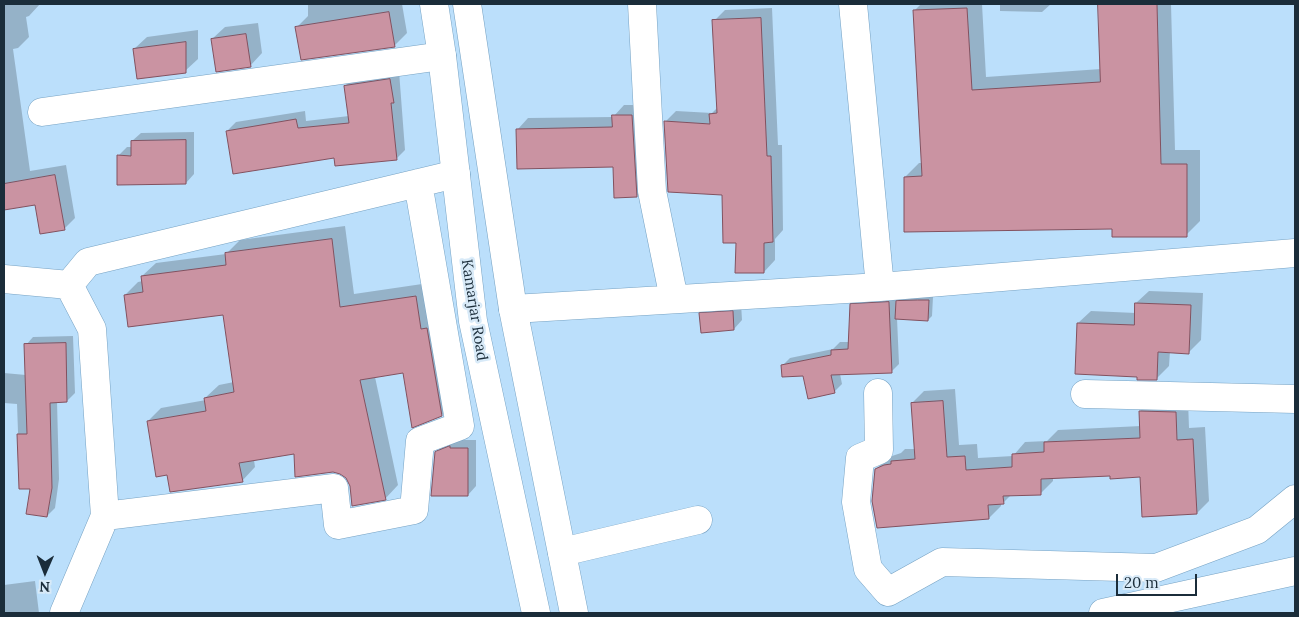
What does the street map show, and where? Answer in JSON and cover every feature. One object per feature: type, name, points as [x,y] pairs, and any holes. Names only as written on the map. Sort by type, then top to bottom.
[{"type":"street","name":"Kamarjar Road","points":[[434,4],[442,56],[472,321],[536,613]]},
{"type":"street","points":[[467,4],[513,309],[574,613]]},
{"type":"street","points":[[642,4],[652,191],[674,299]]},
{"type":"street","points":[[853,4],[880,286]]},
{"type":"street","points":[[42,112],[442,56]]},
{"type":"street","points":[[69,284],[88,262],[456,174]]},
{"type":"street","points":[[105,516],[334,488],[338,525],[414,510],[420,441],[460,426],[418,183]]},
{"type":"street","points":[[513,309],[880,286],[1295,253]]},
{"type":"street","points":[[4,278],[69,284]]},
{"type":"street","points":[[64,613],[105,516],[92,330],[69,284]]},
{"type":"street","points":[[878,393],[879,450],[860,458],[856,502],[868,569],[889,602],[942,562],[1156,568],[1257,530],[1295,499]]},
{"type":"street","points":[[1085,394],[1295,399]]},
{"type":"street","points":[[562,552],[698,520]]},
{"type":"street","points":[[1103,613],[1295,571]]},
{"type":"building","points":[[1098,4],[1157,4],[1161,164],[1187,164],[1187,237],[1112,237],[1112,229],[904,232],[904,177],[922,176],[913,10],[967,8],[972,90],[1100,82]]},
{"type":"building","points":[[389,12],[395,47],[301,60],[295,27]]},
{"type":"building","points":[[761,18],[767,156],[771,156],[773,242],[764,243],[764,273],[735,273],[736,243],[723,243],[722,195],[668,192],[664,121],[710,124],[709,114],[717,113],[712,20]]},
{"type":"building","points":[[246,34],[251,67],[216,72],[211,39]]},
{"type":"building","points":[[186,42],[186,73],[137,79],[133,49]]},
{"type":"building","points":[[390,79],[394,103],[391,103],[397,160],[335,166],[334,158],[233,174],[226,131],[296,119],[298,128],[349,123],[344,86]]},
{"type":"building","points":[[612,115],[632,115],[637,197],[614,198],[613,167],[517,169],[516,129],[612,127]]},
{"type":"building","points":[[186,140],[186,184],[117,185],[117,155],[131,156],[131,141]]},
{"type":"building","points":[[55,175],[65,230],[40,234],[35,205],[4,210],[4,184]]},
{"type":"building","points":[[332,239],[340,307],[416,296],[421,329],[427,328],[442,416],[412,428],[403,373],[360,380],[386,500],[352,506],[350,486],[346,478],[333,472],[295,477],[294,454],[239,463],[243,482],[170,492],[167,475],[156,477],[147,421],[206,411],[204,398],[234,392],[223,315],[128,327],[124,295],[143,292],[141,276],[226,265],[225,253]]},
{"type":"building","points":[[929,300],[928,321],[895,319],[896,301]]},
{"type":"building","points":[[889,302],[892,373],[831,375],[835,393],[808,399],[803,376],[782,377],[781,365],[831,355],[831,350],[848,349],[850,304]]},
{"type":"building","points":[[1135,303],[1191,305],[1189,354],[1158,352],[1157,380],[1137,380],[1137,377],[1075,374],[1077,323],[1134,325]]},
{"type":"building","points":[[733,311],[734,330],[701,333],[699,313]]},
{"type":"building","points":[[66,343],[67,402],[50,403],[52,488],[47,517],[26,514],[30,489],[19,489],[17,434],[27,434],[24,344]]},
{"type":"building","points":[[943,401],[947,457],[965,456],[966,470],[1012,467],[1012,454],[1044,452],[1044,442],[1140,438],[1139,411],[1176,412],[1177,440],[1193,439],[1197,514],[1142,517],[1140,477],[1110,479],[1110,476],[1041,479],[1041,495],[1003,496],[1004,504],[988,505],[989,519],[877,528],[872,501],[875,469],[891,464],[891,461],[915,459],[911,403]]},
{"type":"building","points":[[450,446],[450,448],[468,448],[468,496],[431,496],[435,452]]}]
